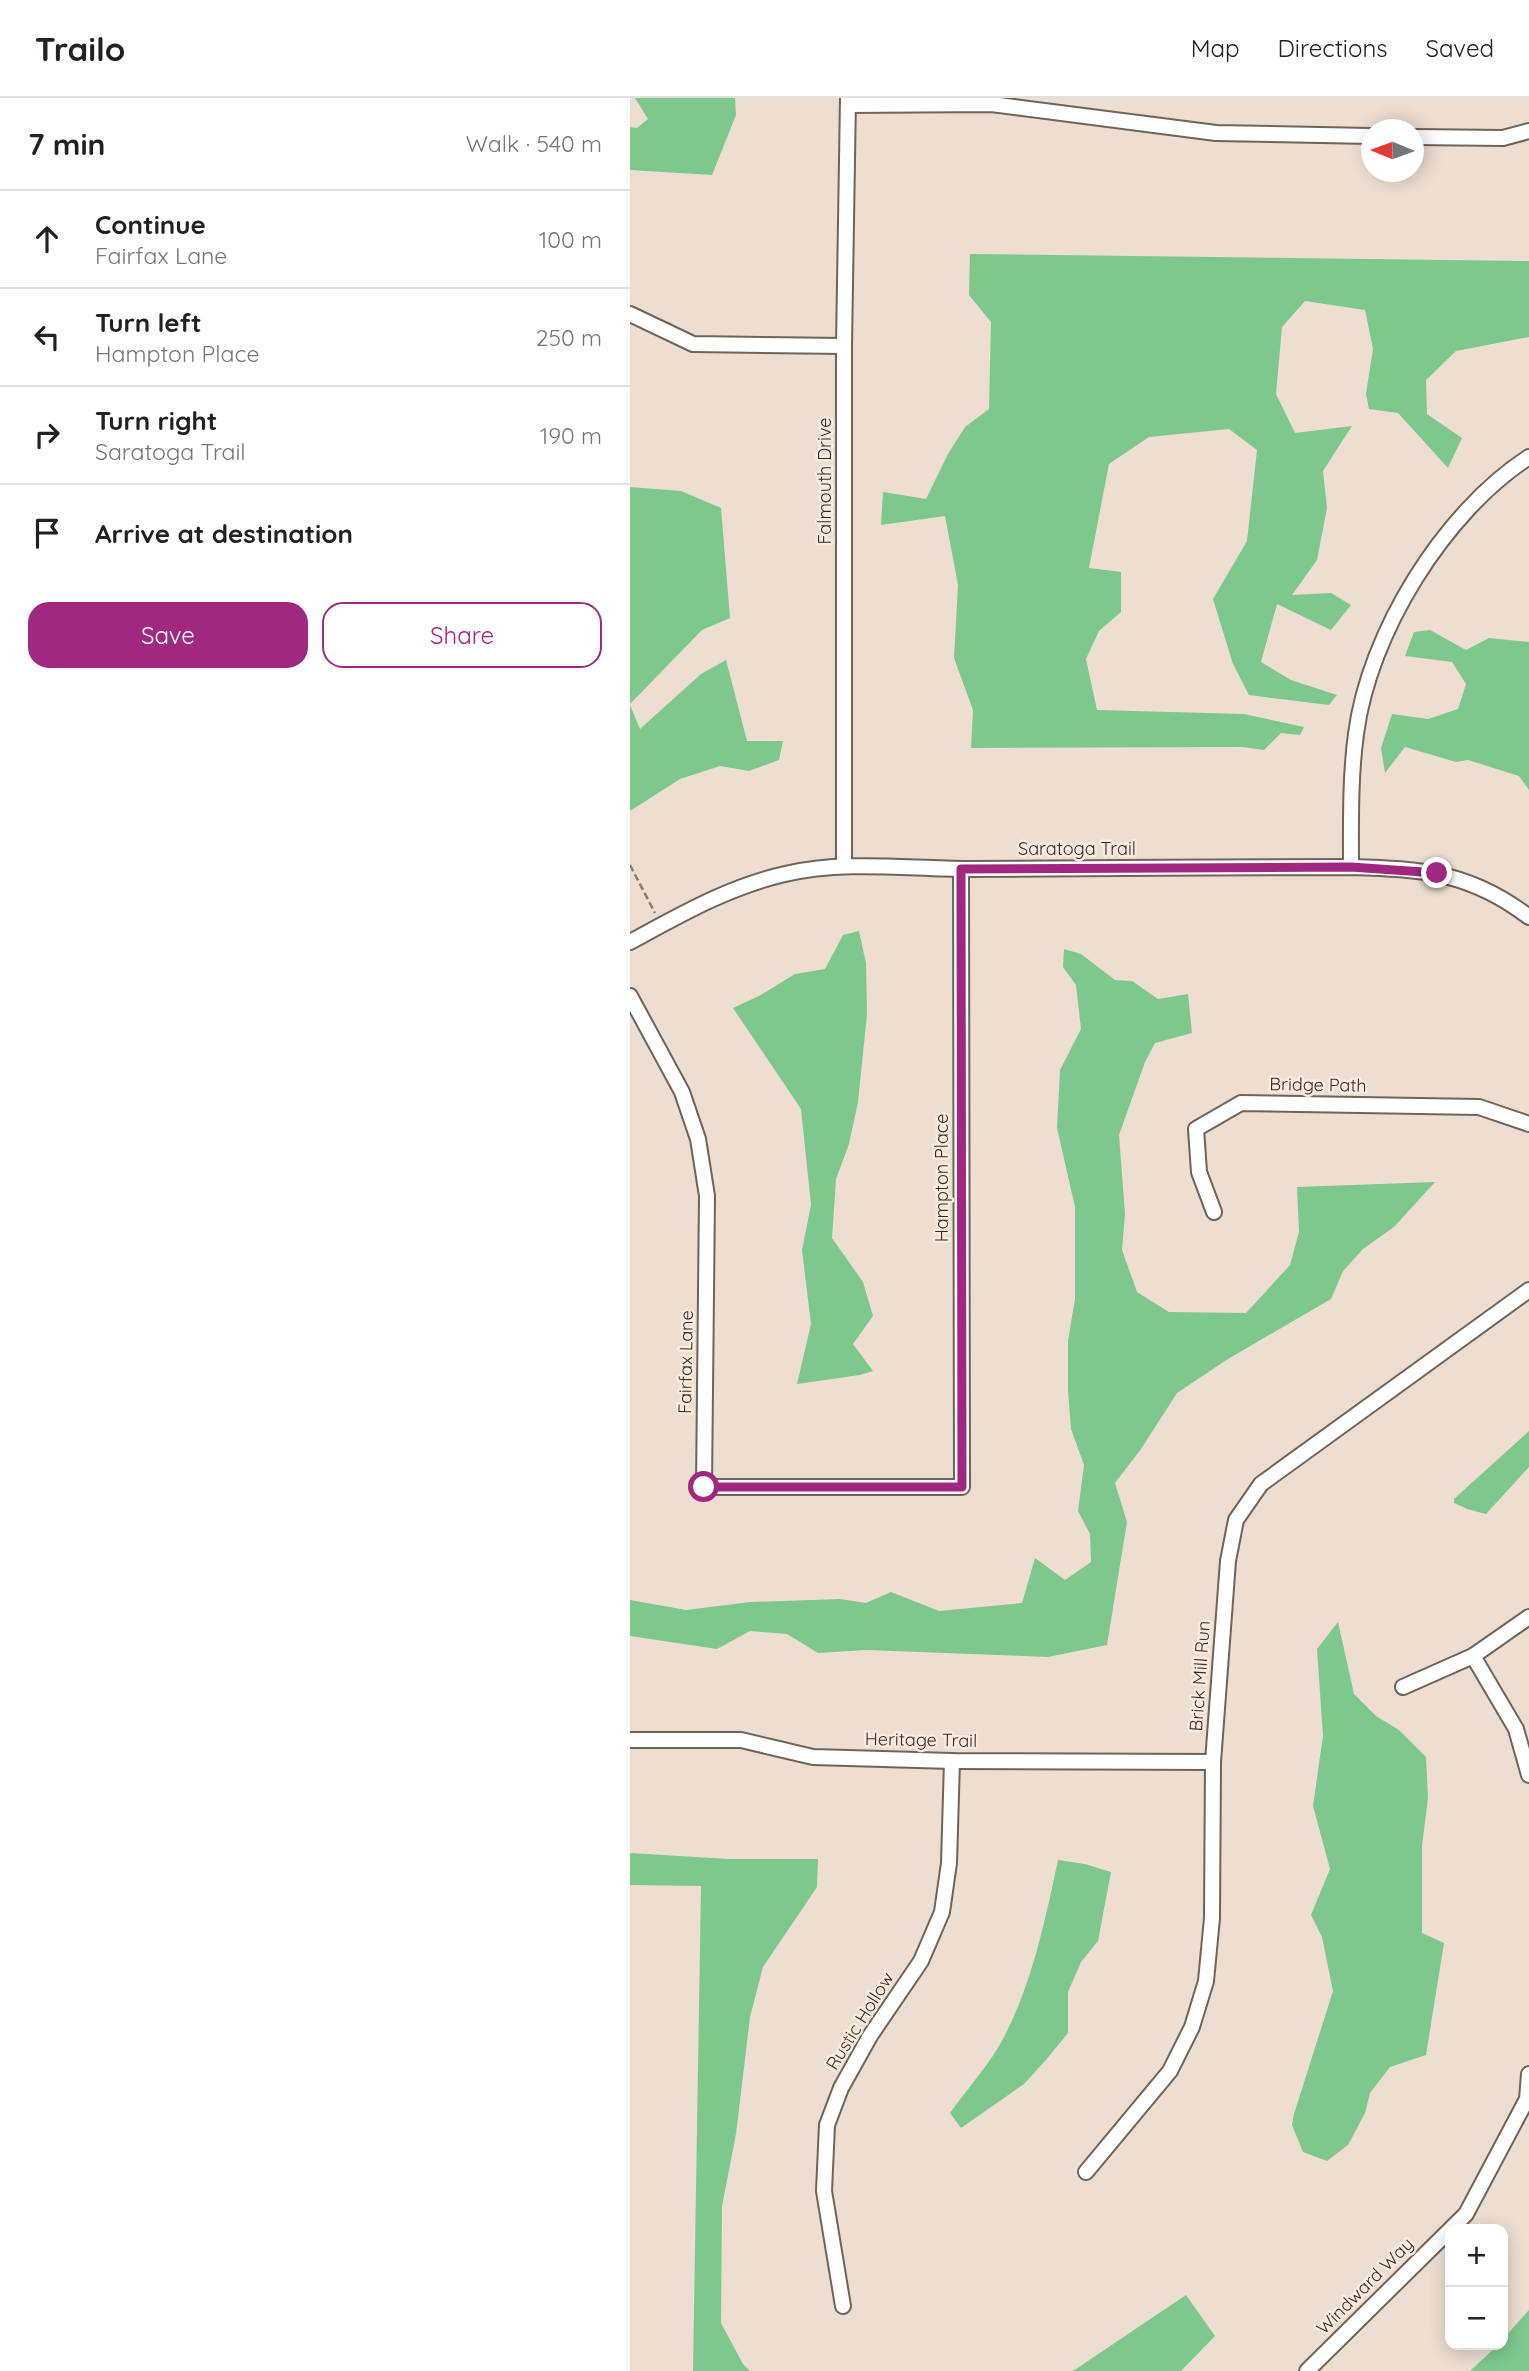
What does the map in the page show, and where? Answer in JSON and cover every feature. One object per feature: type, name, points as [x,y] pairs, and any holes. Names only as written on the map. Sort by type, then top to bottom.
[{"type":"street","points":[[848,102],[991,104],[1216,133],[1361,136]]},
{"type":"street","name":"Falmouth Drive","points":[[844,865],[844,346],[848,102]]},
{"type":"street","points":[[1424,136],[1503,138],[1529,131]]},
{"type":"street","points":[[630,314],[693,344],[844,346]]},
{"type":"street","points":[[1351,867],[1356,732],[1366,690],[1384,639],[1421,568],[1445,536],[1477,500],[1529,457]]},
{"type":"street","name":"Saratoga Trail","points":[[630,942],[710,899],[748,884],[786,874],[844,865],[961,869],[1351,867],[1437,873],[1473,883],[1507,901],[1529,917]]},
{"type":"street","name":"Hampton Place","points":[[961,869],[962,1487]]},
{"type":"street","name":"Fairfax Lane","points":[[630,996],[682,1092],[698,1139],[707,1196],[704,1487],[962,1487]]},
{"type":"street","name":"Bridge Path","points":[[1214,1212],[1199,1172],[1196,1129],[1241,1103],[1479,1107],[1529,1125]]},
{"type":"street","name":"Brick Mill Run","points":[[1086,2172],[1170,2071],[1192,2027],[1206,1981],[1212,1918],[1213,1762],[1228,1561],[1236,1520],[1261,1484],[1529,1290]]},
{"type":"street","points":[[1403,1687],[1473,1656],[1529,1617]]},
{"type":"street","points":[[1473,1656],[1516,1729],[1529,1775]]},
{"type":"street","name":"Heritage Trail","points":[[630,1740],[741,1740],[813,1757],[952,1761],[1213,1762]]},
{"type":"street","name":"Rustic Hollow","points":[[842,2306],[824,2192],[827,2125],[841,2088],[870,2036],[921,1961],[942,1912],[949,1863],[952,1761]]},
{"type":"street","name":"Windward Way","points":[[1307,2371],[1465,2214],[1527,2099],[1529,2074]]},
{"type":"path","points":[[630,865],[662,925]]},
{"type":"green space","points":[[635,98],[735,98],[736,115],[712,175],[630,170],[630,127],[637,128],[648,119]]},
{"type":"green space","points":[[970,254],[1529,261],[1529,337],[1456,351],[1426,380],[1427,414],[1462,438],[1448,468],[1398,413],[1369,409],[1366,394],[1373,349],[1365,310],[1305,301],[1282,327],[1276,394],[1295,433],[1352,426],[1323,471],[1327,508],[1317,560],[1292,595],[1331,593],[1351,605],[1331,630],[1277,604],[1261,662],[1291,680],[1337,695],[1329,705],[1249,695],[1233,664],[1213,599],[1247,541],[1257,450],[1229,429],[1149,437],[1109,464],[1089,568],[1121,572],[1121,612],[1099,631],[1086,659],[1097,710],[1244,714],[1304,727],[1300,735],[1281,733],[1264,750],[1242,747],[971,748],[973,710],[954,658],[958,585],[945,516],[881,525],[883,492],[926,499],[965,427],[989,409],[991,322],[969,295]]},
{"type":"green space","points":[[630,487],[681,491],[721,508],[730,618],[702,630],[630,704]]},
{"type":"green space","points":[[1430,630],[1466,650],[1489,638],[1529,642],[1529,790],[1519,776],[1468,760],[1456,762],[1405,747],[1385,773],[1381,748],[1392,714],[1428,719],[1458,709],[1466,684],[1452,662],[1405,656],[1414,632]]},
{"type":"green space","points":[[726,660],[747,741],[783,741],[779,760],[749,771],[720,766],[680,779],[630,811],[630,705],[640,729],[701,674]]},
{"type":"green space","points":[[859,931],[866,963],[867,1014],[858,1102],[849,1144],[836,1179],[832,1238],[863,1282],[873,1316],[853,1344],[873,1371],[797,1384],[811,1324],[802,1250],[811,1205],[801,1109],[733,1008],[795,974],[825,969],[843,935]]},
{"type":"green space","points":[[1064,949],[1081,954],[1115,980],[1132,981],[1158,999],[1188,994],[1192,1033],[1155,1043],[1145,1062],[1119,1135],[1125,1214],[1122,1250],[1137,1292],[1169,1312],[1246,1313],[1290,1265],[1299,1232],[1297,1187],[1435,1182],[1394,1227],[1363,1249],[1343,1271],[1331,1299],[1228,1359],[1177,1393],[1141,1449],[1115,1483],[1127,1522],[1107,1645],[1048,1657],[866,1650],[818,1653],[787,1634],[750,1631],[717,1649],[630,1636],[630,1600],[686,1610],[751,1602],[840,1599],[866,1603],[891,1592],[939,1611],[1022,1603],[1035,1558],[1065,1580],[1091,1562],[1090,1534],[1078,1511],[1084,1465],[1071,1429],[1068,1390],[1068,1341],[1075,1299],[1075,1207],[1057,1128],[1060,1070],[1081,1029],[1076,985],[1063,967]]},
{"type":"green space","points":[[1529,1431],[1529,1467],[1486,1514],[1454,1503],[1454,1499]]},
{"type":"green space","points":[[1338,1622],[1354,1694],[1376,1716],[1399,1730],[1426,1757],[1428,1798],[1422,1846],[1422,1933],[1444,1943],[1426,2055],[1390,2067],[1370,2093],[1365,2113],[1348,2145],[1327,2161],[1303,2152],[1292,2125],[1333,1991],[1322,1937],[1311,1915],[1330,1869],[1313,1806],[1323,1736],[1317,1649]]},
{"type":"green space","points":[[630,1853],[728,1859],[818,1859],[817,1887],[763,1967],[750,2017],[736,2134],[722,2206],[721,2323],[743,2364],[750,2371],[693,2371],[701,1886],[630,1885]]},
{"type":"green space","points":[[1058,1860],[1111,1872],[1098,1941],[1081,1962],[1068,1992],[1068,2033],[1024,2084],[961,2128],[950,2113],[991,2058],[1013,2018],[1037,1952]]},
{"type":"green space","points":[[1186,2295],[1215,2336],[1181,2371],[1073,2371]]},
{"type":"green space","points":[[1529,2310],[1529,2371],[1470,2371],[1493,2350],[1508,2350],[1508,2333]]},
{"type":"route","points":[[704,1487],[962,1487],[961,869],[1351,867],[1437,873]]}]
